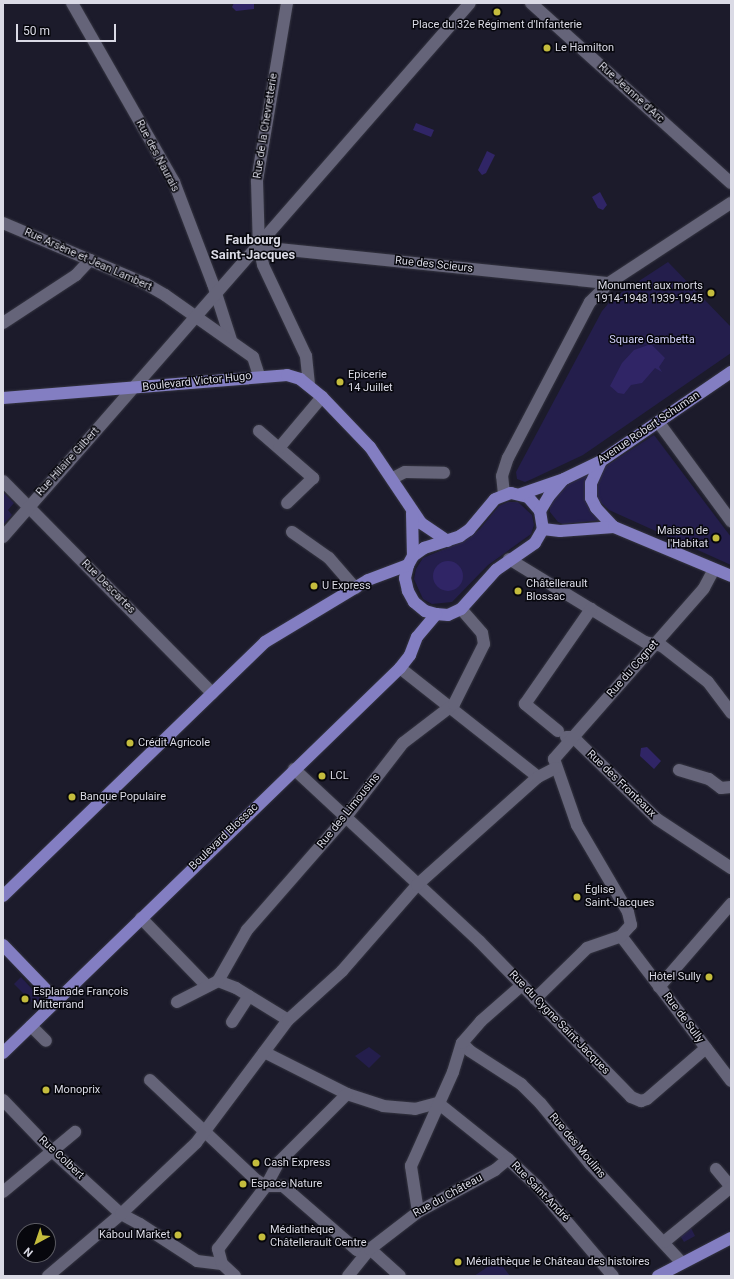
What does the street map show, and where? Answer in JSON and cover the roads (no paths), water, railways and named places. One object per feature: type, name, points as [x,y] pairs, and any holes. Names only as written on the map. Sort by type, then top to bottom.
[{"type":"main road","name":"Avenue Robert Schuman","points":[[504,494],[521,494],[564,480],[601,461],[659,423],[731,372]]},
{"type":"main road","points":[[259,376],[287,375],[308,384],[370,447],[393,478],[412,513],[428,530],[448,541]]},
{"type":"main road","name":"Boulevard Victor Hugo","points":[[3,398],[134,388],[259,376]]},
{"type":"main road","points":[[601,461],[592,483],[591,498],[596,508],[614,527],[731,576]]},
{"type":"main road","name":"Avenue Robert Schuman","points":[[540,511],[549,496],[564,480]]},
{"type":"main road","points":[[3,896],[265,642],[380,574],[410,561],[424,548],[448,541],[469,530],[488,505],[504,494]]},
{"type":"main road","points":[[412,513],[415,537],[405,578],[408,591],[414,602],[425,611],[436,614],[448,614],[461,609],[483,582],[509,559],[535,543],[543,529],[540,511],[535,502],[521,494]]},
{"type":"main road","points":[[543,529],[560,531],[614,527]]},
{"type":"main road","name":"Boulevard Blossac","points":[[3,1053],[294,769],[400,668],[410,655],[417,637],[436,614]]},
{"type":"main road","points":[[3,945],[56,1000]]},
{"type":"main road","points":[[658,1276],[681,1262],[731,1238]]},
{"type":"street","name":"Rue des Naurais","points":[[72,3],[174,182],[216,293],[231,340]]},
{"type":"street","name":"Rue de la Chevretterie","points":[[287,3],[257,181],[259,247],[263,265],[306,356],[308,384]]},
{"type":"street","name":"Rue Hilaire Gilbert","points":[[3,537],[216,293],[259,247],[470,3]]},
{"type":"street","name":"Rue Jeanne d'Arc","points":[[531,3],[731,184]]},
{"type":"street","points":[[504,494],[502,476],[508,458],[584,313],[598,293],[610,283],[731,203]]},
{"type":"street","name":"Rue Arsène et Jean Lambert","points":[[3,223],[146,284],[196,316],[253,357],[259,376]]},
{"type":"street","name":"Rue des Scieurs","points":[[259,247],[610,283]]},
{"type":"street","points":[[3,323],[76,275],[90,260]]},
{"type":"street","points":[[279,448],[322,397]]},
{"type":"street","points":[[659,423],[731,521]]},
{"type":"street","points":[[259,430],[313,478],[287,503]]},
{"type":"street","points":[[393,478],[406,472],[444,473]]},
{"type":"street","name":"Rue Descartes","points":[[3,481],[212,693]]},
{"type":"street","points":[[292,532],[329,558],[355,588]]},
{"type":"street","points":[[509,559],[645,642],[662,646],[708,682],[731,713]]},
{"type":"street","name":"Rue du Cognet","points":[[556,768],[554,759],[565,735],[654,644],[704,588],[714,569]]},
{"type":"street","name":"Rue des Limousins","points":[[218,981],[247,930],[345,818],[403,743],[450,708],[483,650],[484,638],[461,609]]},
{"type":"street","name":"Rue des Fronteaux","points":[[590,609],[525,704],[565,735],[651,814],[731,868]]},
{"type":"street","points":[[400,668],[538,777]]},
{"type":"street","points":[[48,1276],[120,1214],[205,1131],[288,1020],[350,963],[417,885],[538,777],[556,768],[584,839],[628,912],[631,925],[621,936],[587,948],[535,999]]},
{"type":"street","name":"Rue du Cygne Saint-Jacques","points":[[294,769],[452,916],[636,1100],[647,1098],[706,1048]]},
{"type":"street","points":[[679,770],[709,779],[722,788],[731,787]]},
{"type":"street","points":[[659,986],[731,904]]},
{"type":"street","points":[[141,918],[207,986]]},
{"type":"street","name":"Rue de Sully","points":[[621,936],[731,1081]]},
{"type":"street","points":[[177,1002],[218,981],[249,996],[288,1020]]},
{"type":"street","points":[[418,1212],[411,1166],[453,1072],[462,1043],[481,1021],[522,985]]},
{"type":"street","points":[[232,1022],[249,996]]},
{"type":"street","points":[[31,1026],[46,1041]]},
{"type":"street","name":"Rue des Moulins","points":[[462,1043],[470,1051],[496,1065],[526,1089],[590,1164],[681,1262]]},
{"type":"street","points":[[264,1052],[347,1094],[399,1109],[438,1103]]},
{"type":"street","points":[[150,1080],[266,1186],[283,1186],[357,1250],[370,1249],[400,1276]]},
{"type":"street","points":[[235,1276],[222,1264],[218,1249],[266,1186],[282,1158],[347,1094]]},
{"type":"street","name":"Rue Colbert","points":[[3,1100],[51,1150],[120,1214],[140,1224],[197,1261],[222,1264]]},
{"type":"street","name":"Rue Saint-André","points":[[438,1103],[508,1159],[536,1185],[613,1276]]},
{"type":"street","points":[[3,1192],[51,1150],[75,1132]]},
{"type":"street","name":"Rue du Château","points":[[348,1276],[370,1249],[418,1212],[488,1174],[508,1159]]},
{"type":"street","points":[[664,1242],[731,1187],[716,1169]]},
{"type":"place","name":"Place du 32e Régiment d'Infanterie","points":[[497,12]]},
{"type":"place","name":"Le Hamilton","points":[[547,48]]},
{"type":"place","name":"Monument aux morts 1914-1948 1939-1945","points":[[711,293]]},
{"type":"place","name":"Epicerie 14 Juillet","points":[[340,382]]},
{"type":"place","name":"Maison de l'Habitat","points":[[716,538]]},
{"type":"place","name":"U Express","points":[[314,586]]},
{"type":"place","name":"Châtellerault Blossac","points":[[518,591]]},
{"type":"place","name":"Crédit Agricole","points":[[130,743]]},
{"type":"place","name":"LCL","points":[[322,776]]},
{"type":"place","name":"Banque Populaire","points":[[72,797]]},
{"type":"place","name":"Église Saint-Jacques","points":[[577,897]]},
{"type":"place","name":"Hôtel Sully","points":[[709,977]]},
{"type":"place","name":"Esplanade François Mitterrand","points":[[25,999]]},
{"type":"place","name":"Monoprix","points":[[46,1090]]},
{"type":"place","name":"Cash Express","points":[[256,1163]]},
{"type":"place","name":"Espace Nature","points":[[243,1184]]},
{"type":"place","name":"Kaboul Market","points":[[178,1235]]},
{"type":"place","name":"Médiathèque Châtellerault Centre","points":[[262,1237]]},
{"type":"place","name":"Médiathèque le Château des histoires","points":[[458,1262]]},
{"type":"district","name":"Faubourg Saint-Jacques","points":[[253,248]]},
{"type":"park label","name":"Square Gambetta","points":[[652,340]]}]
